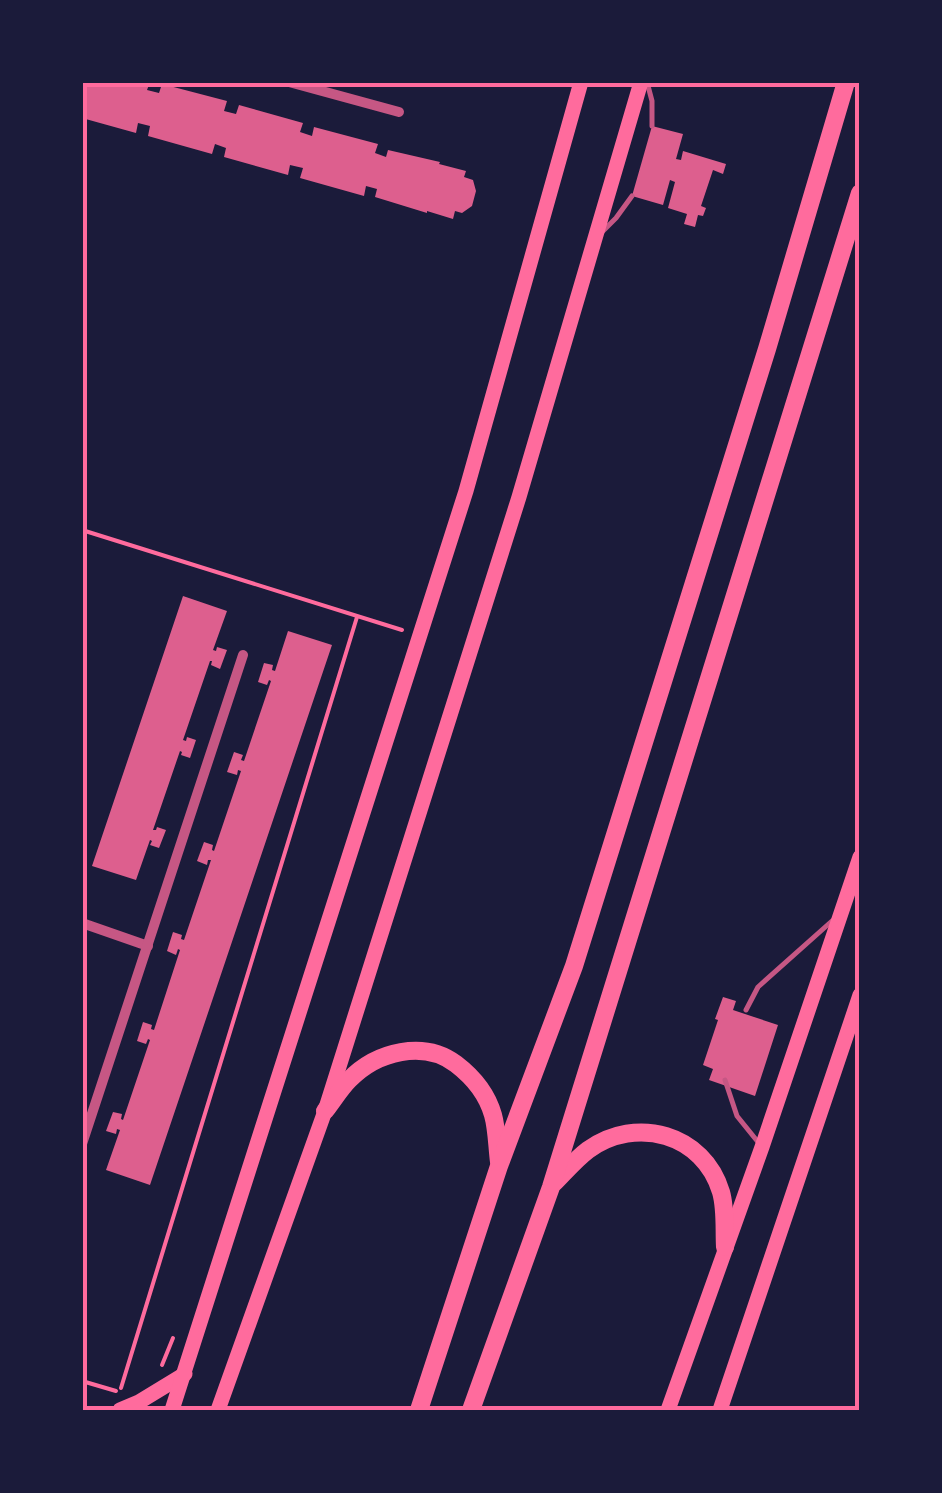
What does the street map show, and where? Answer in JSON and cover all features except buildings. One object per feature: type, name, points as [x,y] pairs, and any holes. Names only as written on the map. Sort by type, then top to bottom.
[{"type":"highway","points":[[420,1410],[500,1166],[574,966],[750,406],[846,82]]},
{"type":"highway","points":[[471,1410],[550,1187],[860,193]]},
{"type":"highway","points":[[325,1111],[349,1080],[378,1060],[407,1050],[438,1053],[464,1070],[483,1091],[493,1114],[500,1166]]},
{"type":"highway","points":[[550,1187],[589,1149],[624,1134],[649,1131],[670,1137],[694,1150],[719,1186],[725,1247]]},
{"type":"main road","points":[[172,1410],[466,490],[581,82]]},
{"type":"main road","points":[[218,1410],[325,1111],[519,497],[644,82]]},
{"type":"main road","points":[[668,1410],[860,857]]},
{"type":"main road","points":[[720,1410],[860,995]]},
{"type":"main road","points":[[120,1410],[184,1374]]},
{"type":"street","points":[[289,82],[399,112]]},
{"type":"street","points":[[82,1144],[244,654]]},
{"type":"street","points":[[82,924],[148,946]]},
{"type":"lane","points":[[644,82],[652,102],[652,126]]},
{"type":"lane","points":[[596,237],[632,196]]},
{"type":"lane","points":[[746,1010],[758,987],[842,913]]},
{"type":"lane","points":[[725,1080],[736,1116],[762,1146]]},
{"type":"path","points":[[82,530],[397,628]]},
{"type":"path","points":[[120,1392],[356,618]]}]
